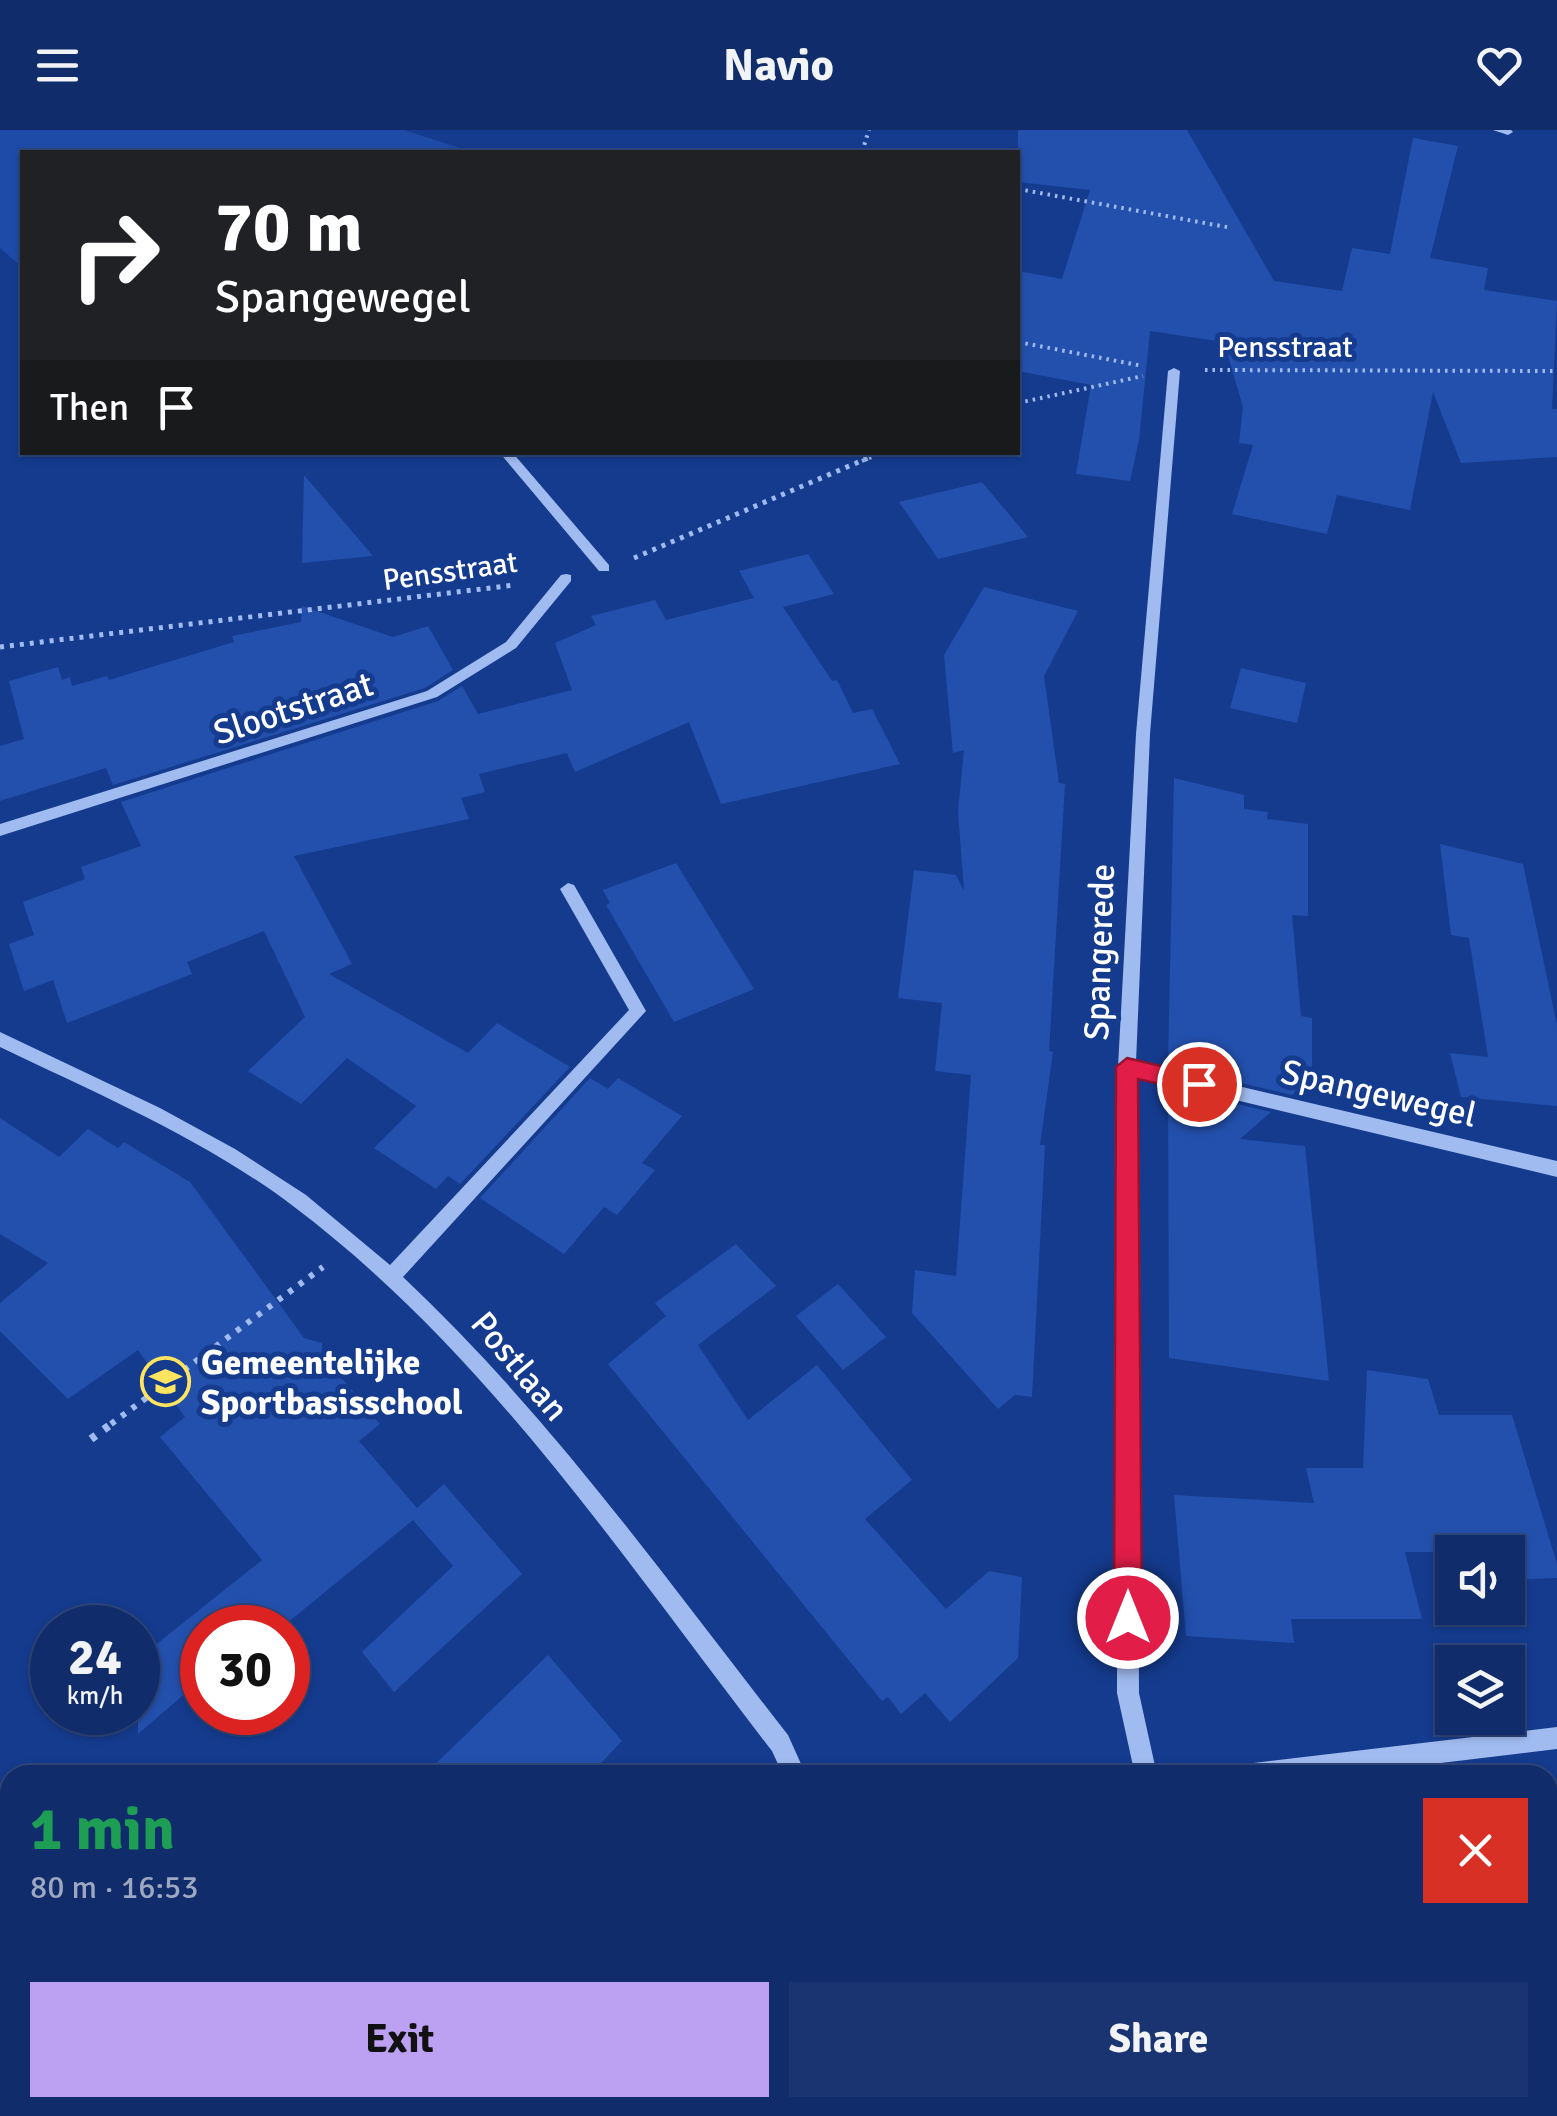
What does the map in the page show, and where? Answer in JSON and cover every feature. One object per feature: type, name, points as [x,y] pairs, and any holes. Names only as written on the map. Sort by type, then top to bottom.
[{"type":"street","name":"Spangerede","points":[[1144,1765],[1128,1693],[1127,1067],[1143,734],[1174,371]]},
{"type":"street","points":[[508,455],[604,568]]},
{"type":"street","name":"Slootstraat","points":[[0,830],[432,694],[512,645],[566,578]]},
{"type":"street","points":[[391,1277],[638,1011],[568,889]]},
{"type":"street","name":"Postlaan","points":[[0,1039],[263,1175],[354,1244],[437,1319],[542,1442],[780,1743],[790,1765]]},
{"type":"street","name":"Spangewegel","points":[[1127,1067],[1557,1169]]},
{"type":"street","points":[[1329,1765],[1557,1738]]},
{"type":"path","points":[[1020,189],[1232,228]]},
{"type":"path","points":[[1020,342],[1174,371]]},
{"type":"path","name":"Pensstraat","points":[[1020,403],[1095,384],[1174,371],[1255,367],[1557,372]]},
{"type":"path","points":[[604,568],[876,455]]},
{"type":"path","name":"Pensstraat","points":[[0,647],[566,578]]},
{"type":"path","points":[[91,1439],[354,1244]]},
{"type":"shaded area","points":[[0,130],[404,130],[467,150],[20,150],[20,265],[0,248]]},
{"type":"building","points":[[1018,130],[1187,130],[1274,281],[1342,291],[1352,248],[1390,254],[1413,138],[1458,146],[1430,258],[1488,268],[1484,290],[1557,301],[1552,409],[1557,409],[1557,457],[1461,463],[1433,392],[1410,510],[1337,495],[1327,534],[1232,514],[1253,445],[1239,443],[1243,407],[1224,342],[1150,331],[1139,440],[1130,481],[1076,474],[1091,385],[1020,371],[1020,271],[1062,279],[1090,190],[1020,182]]},
{"type":"building","points":[[304,475],[373,556],[302,563]]},
{"type":"building","points":[[982,482],[1028,537],[938,559],[899,502]]},
{"type":"building","points":[[808,554],[834,594],[783,607],[832,681],[837,680],[853,713],[872,709],[900,764],[721,804],[689,722],[575,772],[567,753],[479,774],[485,792],[461,798],[469,819],[294,856],[352,964],[329,974],[468,1053],[497,1023],[570,1067],[460,1184],[448,1176],[436,1189],[374,1148],[416,1106],[347,1058],[301,1104],[248,1071],[305,1017],[264,931],[187,962],[192,974],[67,1023],[53,980],[24,991],[9,944],[34,935],[23,902],[85,879],[81,867],[141,846],[121,802],[438,701],[462,686],[478,714],[572,690],[555,643],[596,625],[591,616],[655,600],[666,620],[754,598],[739,571]]},
{"type":"building","points":[[984,587],[1078,611],[1044,676],[1059,783],[1065,784],[1049,1051],[1053,1052],[1040,1145],[1045,1145],[1032,1397],[1015,1395],[998,1409],[912,1313],[915,1270],[956,1276],[971,1075],[935,1071],[942,1003],[898,998],[914,870],[956,875],[964,891],[958,811],[964,750],[953,753],[944,655]]},
{"type":"building","points":[[302,606],[393,637],[428,626],[453,670],[425,688],[113,785],[106,768],[0,801],[0,746],[24,739],[9,681],[58,667],[62,680],[70,677],[72,686],[107,676],[109,680],[234,642],[232,636],[301,622]]},
{"type":"building","points":[[1241,668],[1306,683],[1297,723],[1230,708]]},
{"type":"building","points":[[1174,778],[1244,795],[1244,809],[1268,812],[1267,819],[1308,824],[1308,916],[1292,915],[1301,1016],[1312,1018],[1312,1078],[1292,1095],[1168,1066]]},
{"type":"building","points":[[1440,844],[1523,864],[1557,1025],[1557,1106],[1461,1097],[1450,1053],[1488,1057],[1469,938],[1451,935]]},
{"type":"building","points":[[676,863],[754,989],[674,1022],[606,905],[610,903],[603,890]]},
{"type":"building","points":[[590,1078],[608,1089],[618,1078],[682,1116],[642,1163],[655,1170],[617,1215],[604,1207],[564,1254],[480,1198]]},
{"type":"building","points":[[1168,1088],[1271,1112],[1240,1139],[1305,1146],[1329,1381],[1169,1358]]},
{"type":"building","points":[[0,1118],[59,1157],[88,1129],[118,1148],[124,1142],[190,1182],[304,1338],[322,1343],[322,1354],[380,1424],[359,1441],[417,1508],[444,1484],[522,1574],[394,1692],[362,1652],[453,1566],[413,1520],[309,1605],[206,1605],[262,1560],[160,1437],[185,1417],[138,1350],[68,1399],[0,1331],[0,1303],[48,1263],[0,1234]]},
{"type":"building","points":[[736,1244],[776,1286],[698,1345],[748,1420],[817,1365],[912,1480],[865,1519],[946,1609],[989,1571],[1022,1577],[1018,1658],[950,1722],[925,1693],[901,1714],[888,1697],[882,1701],[608,1364],[666,1316],[655,1303]]},
{"type":"building","points":[[838,1284],[886,1337],[843,1370],[796,1316]]},
{"type":"building","points":[[1367,1370],[1428,1379],[1439,1415],[1512,1415],[1557,1564],[1557,1578],[1525,1579],[1525,1535],[1435,1535],[1435,1552],[1405,1552],[1422,1619],[1291,1619],[1294,1643],[1186,1636],[1174,1495],[1314,1503],[1306,1468],[1363,1468]]},
{"type":"building","points":[[180,1625],[180,1698],[160,1715],[160,1641]]},
{"type":"building","points":[[548,1655],[622,1741],[599,1765],[434,1765]]},
{"type":"place","name":"Gemeentelijke Sportbasisschool","points":[[166,1382]]},
{"type":"route","points":[[1128,1618],[1127,1067],[1199,1084]]}]
